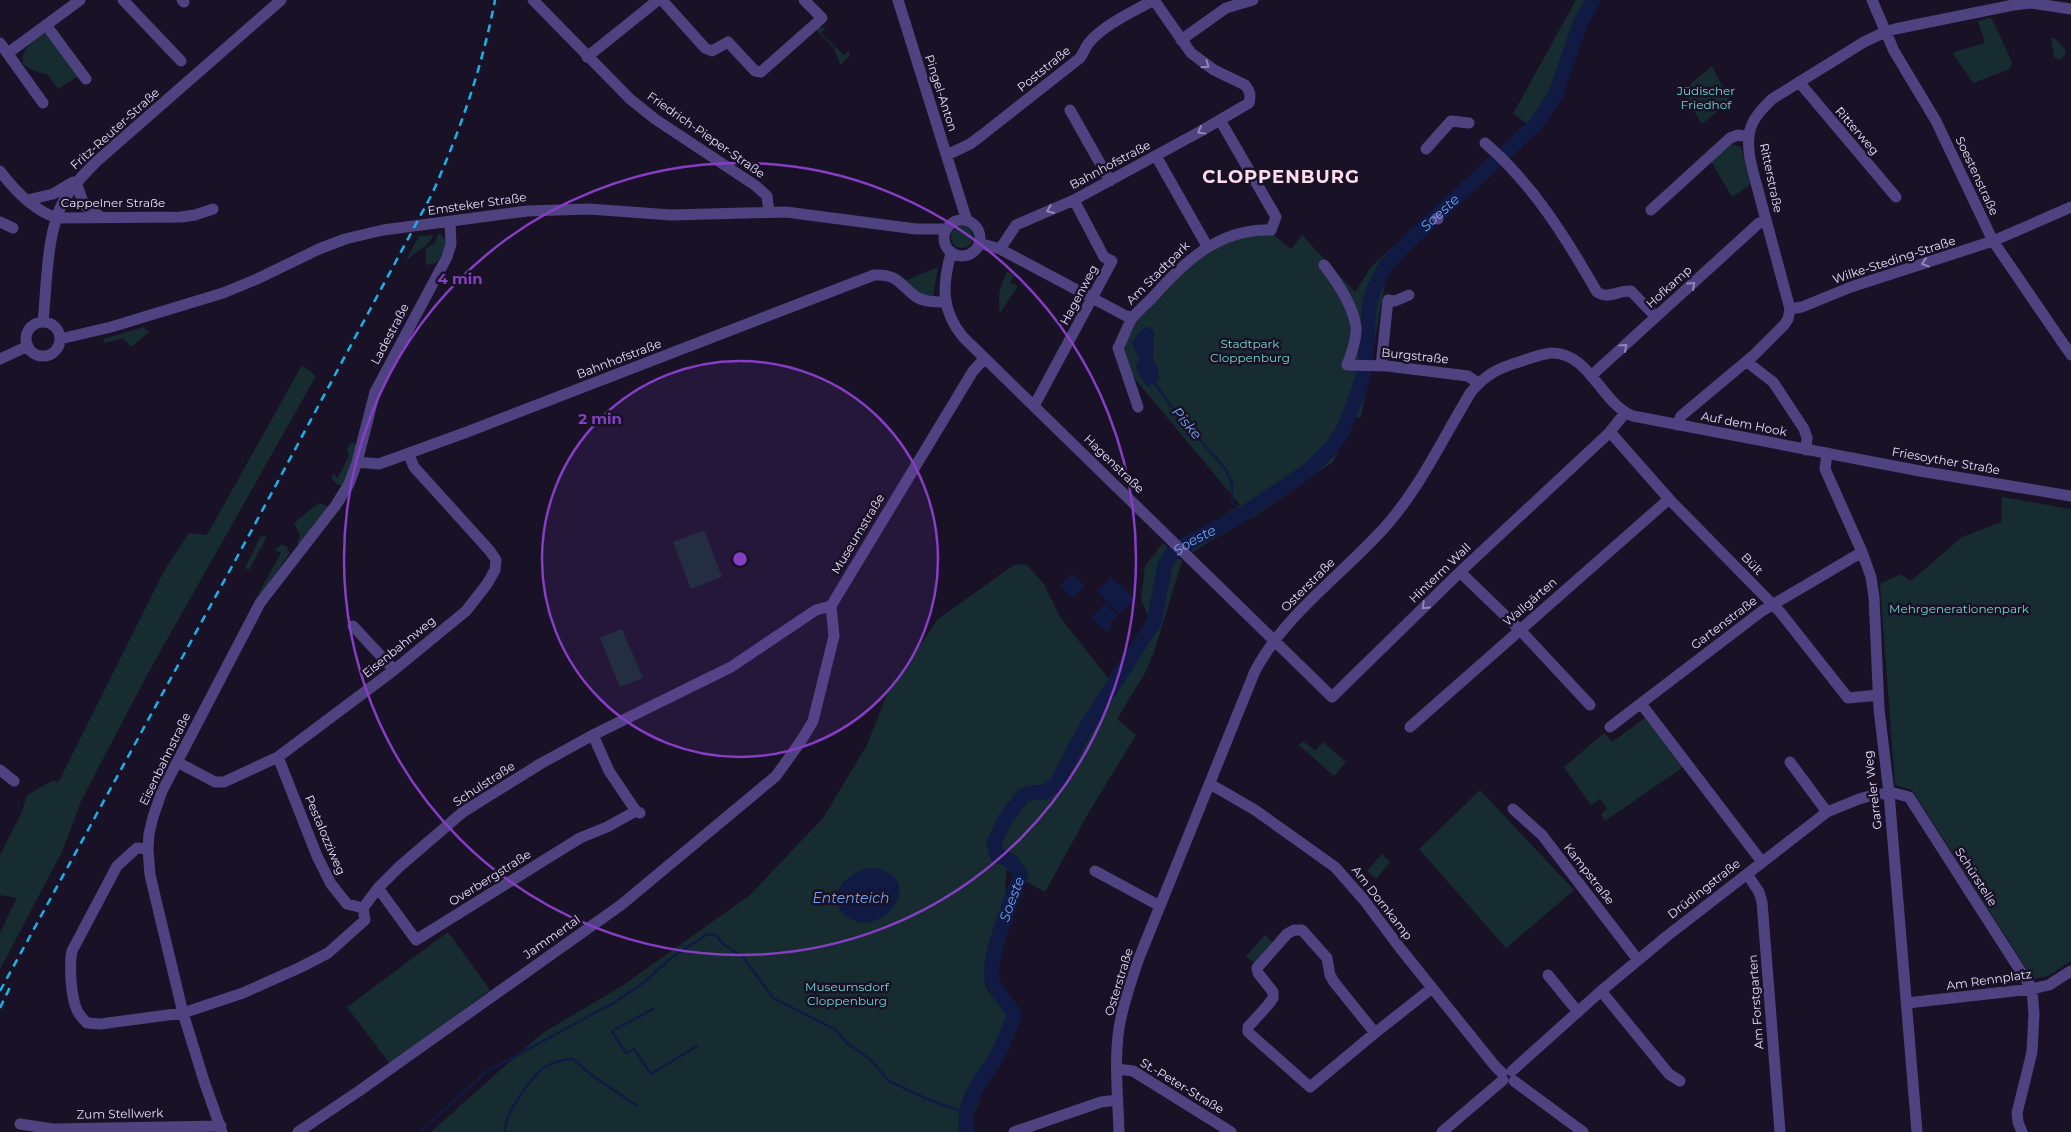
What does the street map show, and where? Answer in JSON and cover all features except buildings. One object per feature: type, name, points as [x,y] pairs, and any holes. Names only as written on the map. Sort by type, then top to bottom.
[{"type":"street","points":[[8,53],[80,0]]},
{"type":"street","points":[[123,0],[181,62]]},
{"type":"street","name":"Fritz-Reuter-Straße","points":[[43,322],[51,250],[57,218],[63,202],[79,179],[282,0]]},
{"type":"street","name":"Friedrich-Pieper-Straße","points":[[533,0],[630,99],[655,119],[756,186],[768,196],[769,212]]},
{"type":"street","points":[[587,57],[658,0]]},
{"type":"street","points":[[662,0],[705,48],[712,51],[728,42],[755,71],[761,72],[822,18],[804,0]]},
{"type":"street","name":"Pingel-Anton","points":[[898,0],[959,194],[963,220]]},
{"type":"street","points":[[1154,0],[1181,40],[1226,8],[1254,0]]},
{"type":"street","name":"Poststraße","points":[[947,155],[976,140],[1080,58],[1087,45],[1094,38],[1118,21],[1154,0]]},
{"type":"street","name":"Soestenstraße","points":[[1872,0],[1896,56],[1936,121],[1993,241],[2071,355]]},
{"type":"street","name":"Ritterstraße","points":[[1790,309],[1750,156],[1750,127],[1757,114],[1772,99],[1798,82],[1864,42],[1885,32],[2013,5],[2048,2],[2071,9]]},
{"type":"street","points":[[46,25],[86,80]]},
{"type":"street","name":"Bahnhofstraße","points":[[1000,249],[1016,225],[1074,200],[1249,103],[1250,92],[1245,85],[1202,62],[1181,40]]},
{"type":"street","points":[[0,43],[44,103]]},
{"type":"street","name":"Ritterweg","points":[[1798,82],[1896,197]]},
{"type":"street","points":[[1070,110],[1110,180]]},
{"type":"street","name":"Am Stadtpark","points":[[1138,407],[1118,348],[1133,317],[1184,264],[1207,246],[1243,233],[1271,230],[1276,217],[1220,120]]},
{"type":"street","points":[[1426,149],[1451,121],[1469,123]]},
{"type":"street","points":[[1651,210],[1730,138],[1738,136],[1749,137]]},
{"type":"street","points":[[1490,147],[1538,199],[1571,247],[1597,292],[1608,296],[1624,290],[1631,290],[1656,317]]},
{"type":"street","points":[[1156,156],[1207,246]]},
{"type":"street","name":"Cappelner Straße","points":[[0,171],[27,200],[38,209],[57,218],[180,217],[195,215],[213,208]]},
{"type":"street","points":[[27,200],[53,194],[79,179],[84,205],[101,217]]},
{"type":"street","name":"Hagenweg","points":[[1034,406],[1112,261],[1104,257],[1074,200]]},
{"type":"street","name":"Wilke-Steding-Straße","points":[[1790,309],[1802,307],[1851,287],[1993,241],[2071,207]]},
{"type":"street","name":"Emsteker Straße","points":[[60,339],[111,327],[223,293],[257,279],[319,248],[345,239],[383,230],[544,210],[589,209],[671,215],[803,212],[916,229],[946,229]]},
{"type":"street","points":[[963,220],[977,228],[979,243],[974,251],[956,255],[944,241],[946,229],[950,224],[963,220]]},
{"type":"street","name":"Hofkamp","points":[[1591,376],[1759,223],[1766,221]]},
{"type":"street","points":[[0,222],[13,228]]},
{"type":"street","name":"Ladestraße","points":[[357,462],[375,392],[447,257],[451,244],[450,222]]},
{"type":"street","name":"Emsteker Straße","points":[[916,229],[944,241]]},
{"type":"street","points":[[979,243],[1000,249]]},
{"type":"street","name":"Am Stadtpark","points":[[1000,249],[1126,316],[1133,317]]},
{"type":"street","name":"Hagenstraße","points":[[956,255],[948,266],[945,302],[949,315],[957,329],[984,359],[1175,542],[1274,641]]},
{"type":"street","name":"Burgstraße","points":[[1324,266],[1335,279],[1347,299],[1356,328],[1347,365],[1378,366],[1468,376],[1478,383]]},
{"type":"street","name":"Bahnhofstraße","points":[[357,462],[378,464],[564,395],[874,275],[890,276],[900,282],[914,296],[923,300],[945,302]]},
{"type":"street","points":[[1378,366],[1388,300],[1395,301],[1409,295]]},
{"type":"street","points":[[1747,362],[1784,325],[1788,319],[1790,309]]},
{"type":"street","points":[[43,322],[57,329],[60,339],[57,348],[44,355],[35,353],[28,346],[27,338],[30,329],[36,324],[43,322]]},
{"type":"street","points":[[0,359],[28,346]]},
{"type":"street","name":"Osterstraße","points":[[1119,1132],[1117,1069],[1119,1030],[1125,999],[1248,685],[1263,656],[1302,609],[1369,544],[1394,516],[1478,383],[1486,376],[1500,368],[1544,354],[1557,353],[1566,355],[1575,361],[1591,376]]},
{"type":"street","name":"Museumstraße","points":[[831,606],[969,377],[984,359]]},
{"type":"street","name":"Auf dem Hook","points":[[1677,425],[1681,416],[1747,362],[1764,374],[1778,389],[1804,429],[1807,438],[1816,452]]},
{"type":"street","points":[[1591,376],[1612,402],[1625,413]]},
{"type":"street","name":"Auf dem Hook","points":[[1625,413],[1816,452]]},
{"type":"street","name":"Hinterm Wall","points":[[1274,641],[1332,697],[1460,572],[1610,432],[1625,413]]},
{"type":"street","name":"Bült","points":[[1610,432],[1669,499],[1772,604],[1848,698],[1878,695]]},
{"type":"street","name":"Friesoyther Straße","points":[[1816,452],[2071,496]]},
{"type":"street","name":"Garreler Weg","points":[[1816,452],[1862,552],[1871,577],[1874,597],[1881,740],[1889,793],[1917,1132]]},
{"type":"street","name":"Eisenbahnweg","points":[[177,762],[215,782],[224,782],[278,756],[394,670],[466,611],[487,584],[495,570],[496,560],[490,550],[414,467],[408,453]]},
{"type":"street","name":"Eisenbahnstraße","points":[[222,1129],[204,1081],[183,1012],[150,875],[148,848],[152,817],[162,791],[260,603],[336,505],[349,484],[357,462]]},
{"type":"street","name":"Wallgärten","points":[[1410,727],[1669,499]]},
{"type":"street","name":"Gartenstraße","points":[[1610,727],[1642,705],[1682,671],[1772,604],[1862,552]]},
{"type":"street","points":[[1460,572],[1520,630],[1590,705]]},
{"type":"street","name":"Schulstraße","points":[[183,1012],[243,993],[300,968],[328,953],[365,920],[363,908],[378,888],[399,867],[463,812],[540,764],[593,735],[731,667],[816,610],[831,606]]},
{"type":"street","name":"Jammertal","points":[[298,1132],[621,906],[776,776],[802,741],[813,721],[834,636],[831,606]]},
{"type":"street","points":[[353,626],[394,670]]},
{"type":"street","points":[[1642,705],[1762,862]]},
{"type":"street","name":"Overbergstraße","points":[[378,888],[416,940],[580,838],[638,812],[609,771],[593,735]]},
{"type":"street","name":"Pestalozziweg","points":[[278,756],[325,874],[347,904],[363,908]]},
{"type":"street","points":[[1790,762],[1827,812]]},
{"type":"street","points":[[0,770],[14,781]]},
{"type":"street","name":"Am Dornkamp","points":[[1210,784],[1255,810],[1335,867],[1364,900],[1495,1066],[1583,1132]]},
{"type":"street","name":"Drüdingstraße","points":[[1442,1132],[1638,960],[1827,812],[1858,799],[1889,793]]},
{"type":"street","name":"Schürstelle","points":[[1889,793],[1910,797],[2032,989]]},
{"type":"street","name":"Kampstraße","points":[[1513,809],[1542,835],[1638,960]]},
{"type":"street","points":[[148,848],[137,848],[117,866],[80,934],[70,960],[75,1004],[78,1013],[86,1023],[100,1024],[183,1012]]},
{"type":"street","points":[[1095,871],[1160,906]]},
{"type":"street","name":"Am Forstgarten","points":[[1747,874],[1759,892],[1762,902],[1780,1132]]},
{"type":"street","points":[[1375,1032],[1334,982],[1330,975],[1327,958],[1302,930],[1294,930],[1288,934],[1257,968],[1258,973],[1273,992],[1273,998],[1248,1027],[1248,1032],[1310,1087],[1375,1032],[1432,988]]},
{"type":"street","points":[[1548,974],[1578,1012]]},
{"type":"street","name":"Am Rennplatz","points":[[1907,1003],[2032,989],[2049,985],[2069,976]]},
{"type":"street","points":[[2022,1132],[2017,1113],[2032,1052],[2034,1014],[2032,989]]},
{"type":"street","points":[[1601,991],[1669,1074],[1680,1082]]},
{"type":"street","name":"St.-Peter-Straße","points":[[1117,1069],[1134,1071],[1232,1132]]},
{"type":"street","points":[[1014,1132],[1101,1102],[1118,1100]]},
{"type":"street","name":"Zum Stellwerk","points":[[20,1124],[53,1129],[222,1129]]},
{"type":"green space","points":[[1576,0],[1590,0],[1575,32],[1553,92],[1544,108],[1530,126],[1513,114]]},
{"type":"green space","points":[[1992,19],[2012,62],[2010,69],[1973,83],[1954,55],[1954,52],[1985,43],[1978,21]]},
{"type":"green space","points":[[819,27],[826,28],[821,33],[844,55],[849,50],[850,55],[842,64],[840,64],[834,48],[815,29]]},
{"type":"green space","points":[[44,34],[51,35],[80,75],[58,89],[48,75],[32,70],[23,64],[26,49]]},
{"type":"green space","points":[[2051,38],[2054,38],[2065,49],[2065,55],[2060,60],[2054,57]]},
{"type":"green space","name":"Jüdischer Friedhof","points":[[1712,66],[1730,101],[1702,124],[1682,91]]},
{"type":"green space","points":[[1731,144],[1741,147],[1750,185],[1732,197],[1711,161]]},
{"type":"green space","points":[[962,226],[970,229],[973,237],[970,245],[962,248],[954,245],[951,237],[954,229]]},
{"type":"green space","name":"Stadtpark Cloppenburg","points":[[1262,232],[1274,235],[1291,249],[1302,235],[1355,292],[1371,267],[1393,246],[1400,254],[1389,270],[1385,284],[1361,417],[1355,418],[1333,462],[1257,515],[1193,552],[1182,542],[1240,505],[1126,368],[1120,354],[1140,316],[1188,264],[1224,242]]},
{"type":"green space","points":[[438,234],[441,234],[445,240],[445,250],[436,263],[426,265],[426,249],[435,242]]},
{"type":"green space","points":[[433,235],[429,242],[405,262],[419,236]]},
{"type":"green space","points":[[938,267],[933,297],[925,297],[905,281]]},
{"type":"green space","points":[[1007,272],[1014,275],[1010,283],[1018,286],[1000,313],[1000,291]]},
{"type":"green space","points":[[144,327],[149,332],[131,347],[123,338],[105,343],[103,339]]},
{"type":"green space","points":[[302,365],[316,376],[147,675],[81,801],[62,852],[0,969],[0,933],[17,898],[0,895],[0,855],[21,814],[27,795],[54,780],[58,783],[164,571],[189,533],[207,535]]},
{"type":"green space","points":[[351,443],[355,443],[356,447],[343,485],[340,485],[334,482],[332,477],[334,473],[337,479],[349,456],[347,449]]},
{"type":"green space","name":"Mehrgenerationenpark","points":[[2002,497],[2071,509],[2071,961],[2048,976],[2033,979],[1912,790],[1895,785],[1880,584],[1901,574],[1911,581],[1962,537],[2001,522]]},
{"type":"green space","points":[[319,503],[330,507],[300,544],[297,545],[300,534],[294,524]]},
{"type":"green space","points":[[704,530],[722,577],[691,589],[673,542]]},
{"type":"green space","points":[[260,537],[267,537],[249,570],[245,568]]},
{"type":"green space","name":"Museumsdorf Cloppenburg","points":[[1163,543],[1182,561],[1154,652],[1145,673],[1117,719],[1136,735],[1089,812],[1045,892],[1006,870],[1005,906],[992,943],[985,987],[1009,1016],[968,1132],[431,1132],[541,1034],[622,986],[750,895],[823,818],[867,745],[887,694],[938,619],[1014,565],[1026,564],[1044,584],[1060,617],[1108,678],[1149,618],[1141,600],[1145,566]]},
{"type":"green space","points":[[281,545],[286,546],[290,553],[259,597],[256,598],[281,553],[275,550]]},
{"type":"green space","points":[[622,629],[643,678],[620,687],[600,638]]},
{"type":"green space","points":[[1645,718],[1683,767],[1605,821],[1601,814],[1607,809],[1600,799],[1591,805],[1564,767],[1604,733],[1612,742]]},
{"type":"green space","points":[[1303,741],[1315,751],[1323,742],[1346,762],[1334,776],[1299,745]]},
{"type":"green space","points":[[1480,790],[1574,890],[1506,948],[1419,849]]},
{"type":"green space","points":[[1382,854],[1390,862],[1376,879],[1367,871]]},
{"type":"green space","points":[[448,932],[490,990],[390,1064],[347,1007]]},
{"type":"green space","points":[[1265,935],[1274,944],[1255,964],[1246,956]]},
{"type":"water","points":[[1147,326],[1154,331],[1153,358],[1158,369],[1159,379],[1148,387],[1137,370],[1137,362],[1140,358],[1136,354],[1132,342],[1138,333]]},
{"type":"water","points":[[1072,574],[1085,586],[1073,598],[1060,586]]},
{"type":"water","points":[[1111,577],[1135,599],[1120,614],[1097,592]]},
{"type":"water","points":[[1104,604],[1118,616],[1110,624],[1112,626],[1107,632],[1091,618]]},
{"type":"water","name":"Ententeich","points":[[872,868],[890,873],[898,883],[899,894],[894,906],[884,916],[872,922],[858,922],[844,914],[838,906],[838,891],[848,878],[864,869]]},
{"type":"waterway","name":"Soeste","points":[[967,1132],[966,1120],[971,1099],[999,1052],[1014,1016],[994,985],[991,971],[996,943],[1021,874],[1011,861],[997,855],[994,843],[1005,819],[1023,796],[1030,793],[1046,792],[1057,783],[1088,724],[1154,622],[1165,565],[1172,554],[1189,542],[1240,516],[1309,470],[1333,446],[1343,431],[1361,384],[1365,368],[1369,307],[1373,291],[1386,265],[1408,242],[1537,123],[1555,96],[1580,24],[1593,0]]},
{"type":"waterway","name":"Piske","points":[[1154,382],[1178,416],[1225,468],[1232,483],[1232,502],[1240,516]]},
{"type":"waterway","points":[[420,1132],[486,1072],[615,1002],[646,981],[672,957],[708,934],[717,936],[723,944],[743,957],[773,998],[836,1030],[847,1043],[870,1059],[889,1081],[927,1099],[967,1113]]},
{"type":"waterway","points":[[653,1009],[612,1031],[626,1053],[634,1049],[651,1074],[697,1046]]},
{"type":"waterway","points":[[505,1132],[514,1106],[534,1077],[547,1066],[563,1060],[573,1059],[593,1076],[636,1105]]},
{"type":"railway","points":[[0,991],[248,537],[432,194],[452,147],[477,75],[495,0]]},
{"type":"railway","points":[[0,1008],[11,985]]},
{"type":"district","name":"CLOPPENBURG","points":[[1281,177]]}]
